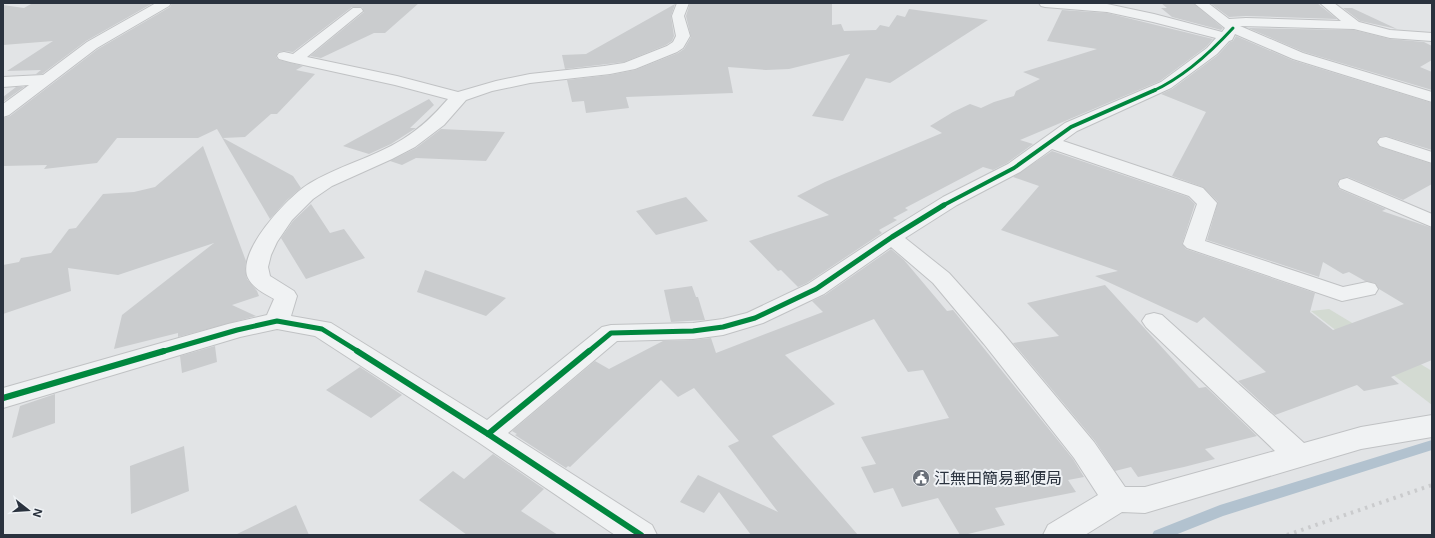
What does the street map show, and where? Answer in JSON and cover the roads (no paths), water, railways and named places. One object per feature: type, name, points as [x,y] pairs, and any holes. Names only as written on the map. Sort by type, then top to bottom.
[{"type":"street","points":[[3,112],[92,44],[165,3]]},
{"type":"street","points":[[357,11],[289,58],[397,81],[458,97],[505,83],[531,78],[625,67],[660,55],[672,49],[683,36],[678,16],[683,3]]},
{"type":"street","points":[[1045,3],[1107,8],[1154,18],[1229,29],[1298,56],[1432,97]]},
{"type":"street","points":[[1200,3],[1229,29]]},
{"type":"street","points":[[1326,3],[1354,25]]},
{"type":"street","points":[[488,434],[611,333],[693,331],[724,327],[755,318],[816,289],[892,237],[950,201],[1014,168],[1071,127],[1166,85],[1212,51],[1229,29],[1246,22],[1354,25],[1390,34],[1432,51]]},
{"type":"street","points":[[1390,34],[1432,37]]},
{"type":"street","points":[[3,82],[48,79]]},
{"type":"street","points":[[277,321],[286,296],[268,286],[259,277],[257,264],[262,248],[272,232],[312,190],[334,177],[407,144],[438,121],[458,97]]},
{"type":"street","points":[[1049,142],[1196,192],[1207,203],[1194,244],[1342,294],[1368,289]]},
{"type":"street","points":[[1386,142],[1432,158]]},
{"type":"street","points":[[1348,184],[1430,218]]},
{"type":"street","points":[[892,237],[941,278],[993,338],[1084,450],[1117,499]]},
{"type":"street","points":[[3,398],[237,330],[277,321],[322,330],[488,434],[641,535]]},
{"type":"street","points":[[1154,322],[1299,456]]},
{"type":"street","points":[[1059,535],[1117,499],[1145,500],[1361,438],[1432,426]]},
{"type":"waterway","points":[[1159,535],[1220,511],[1432,445]]},
{"type":"railway","points":[[1287,535],[1432,485]]},
{"type":"place","name":"江無田簡易郵便局","points":[[921,478]]}]
